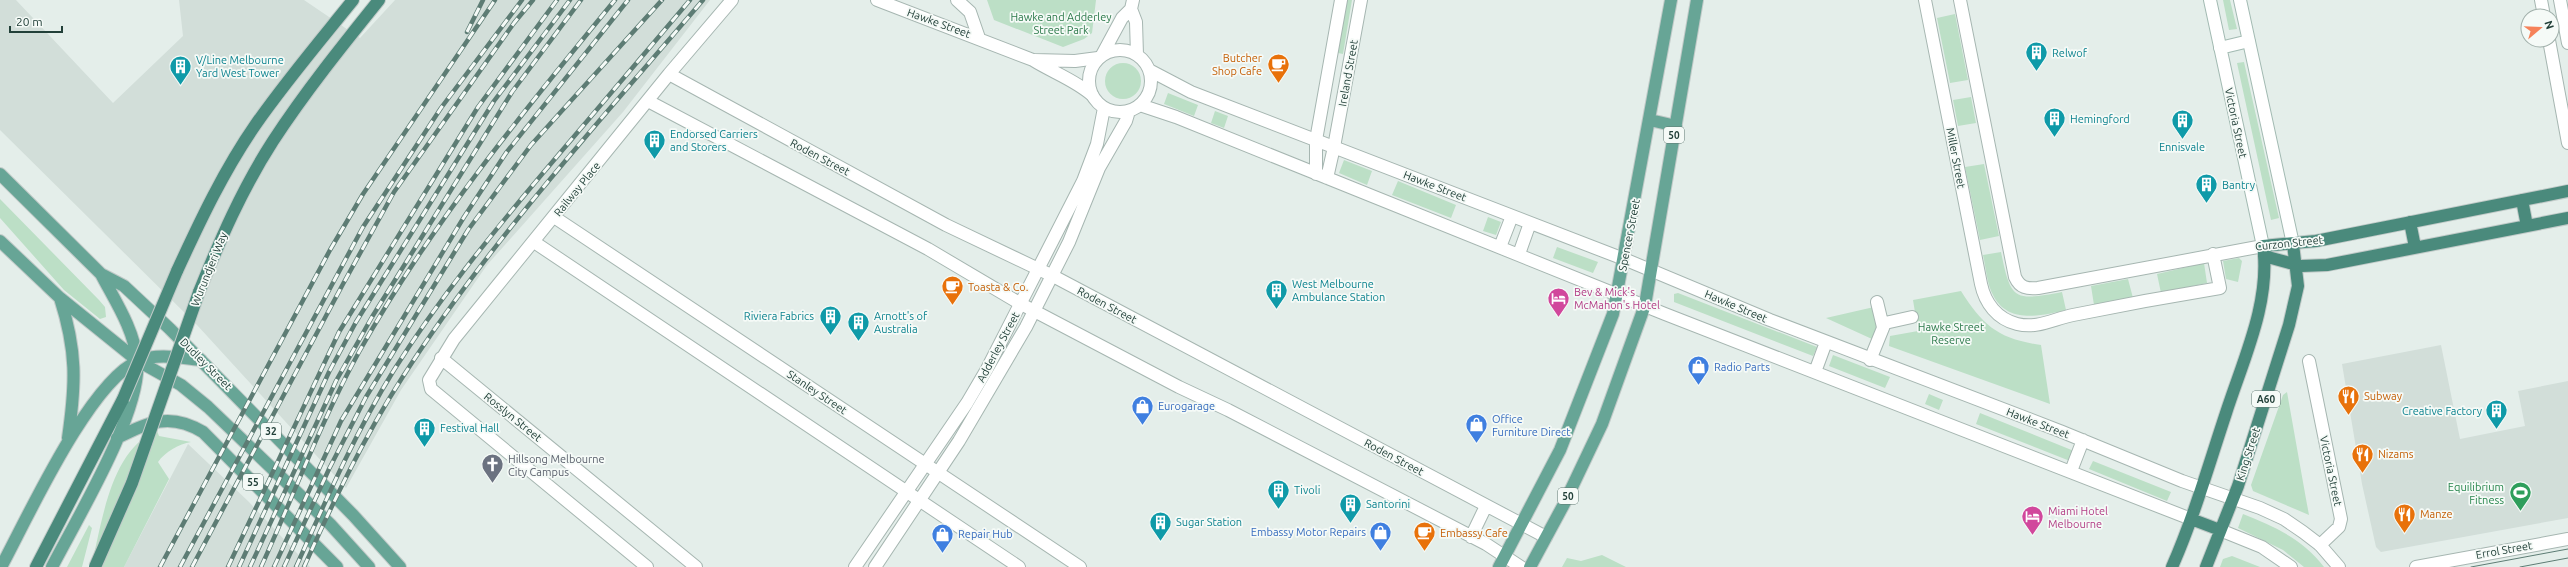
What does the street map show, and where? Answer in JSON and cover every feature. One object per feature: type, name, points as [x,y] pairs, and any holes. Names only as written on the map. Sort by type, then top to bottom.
[{"type":"highway","points":[[36,567],[123,399],[202,216],[255,125],[294,72],[353,0]]},
{"type":"highway","name":"Wurundjeri Way","points":[[95,567],[132,483],[199,292],[223,233],[272,142],[321,72],[379,0]]},
{"type":"highway","name":"Curzon Street","points":[[2263,251],[2568,191]]},
{"type":"highway","points":[[2522,200],[2527,226]]},
{"type":"highway","name":"Curzon Street","points":[[2263,251],[2296,265],[2327,265],[2568,218]]},
{"type":"highway","points":[[2410,222],[2415,247]]},
{"type":"highway","name":"King Street","points":[[2206,567],[2233,498],[2289,325],[2297,290],[2293,244]]},
{"type":"highway","points":[[2172,567],[2191,519],[2258,314],[2264,284],[2263,251]]},
{"type":"highway","points":[[2191,519],[2220,530]]},
{"type":"main road","name":"Spencer Street","points":[[1499,567],[1523,525],[1576,414],[1618,294],[1671,0]]},
{"type":"main road","name":"50","points":[[1530,567],[1602,424],[1645,306],[1697,0]]},
{"type":"main road","points":[[1650,120],[1676,126]]},
{"type":"main road","name":"Dudley Street","points":[[0,174],[101,274],[124,286],[201,360],[400,567]]},
{"type":"main road","name":"32","points":[[0,241],[60,298],[138,361],[181,385],[208,407],[330,524],[369,567]]},
{"type":"main road","points":[[52,567],[118,438],[133,398],[138,361],[134,341],[101,274]]},
{"type":"main road","points":[[60,298],[71,335],[75,367],[74,396],[68,441]]},
{"type":"main road","points":[[1,567],[68,441],[108,386],[138,361],[160,356],[201,360]]},
{"type":"main road","name":"55","points":[[118,438],[158,422],[175,420],[196,427],[203,432],[337,567]]},
{"type":"street","name":"Railway Place","points":[[647,567],[431,389],[428,382],[441,358],[454,339],[554,218],[669,74],[732,0]]},
{"type":"street","name":"Hawke Street","points":[[877,0],[1033,60],[1056,75],[1080,85],[1092,95]]},
{"type":"street","name":"Hawke Street","points":[[957,0],[970,12],[979,38]]},
{"type":"street","name":"Ireland Street","points":[[1322,176],[1316,140],[1341,0]]},
{"type":"street","name":"Ireland Street","points":[[1322,176],[1334,147],[1361,0]]},
{"type":"street","name":"Miller Street","points":[[1925,0],[1982,292],[1996,313],[2016,324],[2039,325],[2067,316],[2220,288],[2213,254]]},
{"type":"street","name":"Curzon Street","points":[[1960,0],[2015,277],[2022,287],[2038,288],[2213,254],[2263,251]]},
{"type":"street","name":"Victoria Street","points":[[2210,0],[2263,251]]},
{"type":"street","points":[[2240,0],[2293,244]]},
{"type":"street","points":[[2560,0],[2568,44]]},
{"type":"street","points":[[1132,5],[1136,22],[1137,55]]},
{"type":"street","points":[[1100,57],[1120,50],[1137,55],[1149,70],[1150,89],[1140,105],[1129,111],[1120,112],[1104,108],[1092,95],[1089,88],[1090,72],[1122,18],[1132,5]]},
{"type":"street","points":[[2220,48],[2249,41]]},
{"type":"street","points":[[2550,48],[2568,143]]},
{"type":"street","name":"Hawke Street","points":[[1033,60],[1075,61],[1100,57]]},
{"type":"street","name":"Hawke Street","points":[[1149,70],[1191,92],[1624,259],[1870,360],[2083,440],[2201,488],[2233,498],[2284,519],[2320,546]]},
{"type":"street","name":"Roden Street","points":[[669,74],[946,225],[1053,276],[1546,537]]},
{"type":"street","points":[[648,101],[928,249],[1021,304],[1471,537],[1506,556],[1521,567]]},
{"type":"street","points":[[1140,105],[1176,117],[1645,306],[2072,471],[2191,519]]},
{"type":"street","name":"Adderley Street","points":[[856,567],[907,493],[975,389],[1021,304],[1083,181],[1097,144],[1104,108]]},
{"type":"street","name":"Adderley Street","points":[[875,567],[959,442],[1035,311],[1053,276],[1090,187],[1126,121],[1129,111]]},
{"type":"street","points":[[1500,247],[1512,216]]},
{"type":"street","name":"Stanley Street","points":[[554,218],[939,472],[1080,567]]},
{"type":"street","points":[[1518,254],[1530,223]]},
{"type":"street","points":[[534,242],[920,502],[1020,567]]},
{"type":"street","points":[[1877,302],[1883,327]]},
{"type":"street","points":[[1870,360],[1885,323],[1912,317]]},
{"type":"street","points":[[1815,372],[1826,342]]},
{"type":"street","name":"Rosslyn Street","points":[[441,358],[696,567]]},
{"type":"street","name":"Victoria Street","points":[[2308,361],[2341,519],[2340,525],[2320,546]]},
{"type":"street","points":[[2072,471],[2083,440]]},
{"type":"street","points":[[1471,537],[1486,506]]},
{"type":"street","points":[[2220,530],[2262,547],[2292,567]]},
{"type":"street","name":"Errol Street","points":[[2416,567],[2568,539]]},
{"type":"street","points":[[2320,546],[2339,567]]},
{"type":"shaded area","points":[[0,0],[16,0],[113,103],[183,36],[179,0],[304,0],[360,38],[395,0],[710,0],[623,112],[487,265],[401,390],[346,488],[197,325],[0,130]]},
{"type":"shaded area","points":[[2441,345],[2460,439],[2525,426],[2518,391],[2568,381],[2568,518],[2381,552],[2376,547],[2362,484],[2342,364]]},
{"type":"shaded area","points":[[188,444],[249,502],[310,567],[124,567]]},
{"type":"green space","name":"Hawke and Adderley Street Park","points":[[987,0],[1096,0],[1092,33],[1084,39],[1063,47],[994,20]]},
{"type":"green space","points":[[1347,0],[1352,0],[1343,54],[1338,53]]},
{"type":"green space","points":[[2223,0],[2230,0],[2237,29],[2229,30]]},
{"type":"green space","points":[[1955,14],[1968,80],[1950,83],[1937,18]]},
{"type":"green space","points":[[2244,62],[2279,218],[2271,220],[2237,63]]},
{"type":"green space","points":[[1123,63],[1136,68],[1141,81],[1136,94],[1123,99],[1110,94],[1105,81],[1110,68]]},
{"type":"green space","points":[[1168,93],[1198,105],[1194,116],[1164,104]]},
{"type":"green space","points":[[1971,97],[1976,123],[1958,126],[1953,100]]},
{"type":"green space","points":[[1215,111],[1228,116],[1224,128],[1211,123]]},
{"type":"green space","points":[[1344,160],[1372,171],[1367,185],[1339,173]]},
{"type":"green space","points":[[1984,164],[1999,236],[1980,240],[1965,167]]},
{"type":"green space","points":[[1398,181],[1456,205],[1451,218],[1392,195]]},
{"type":"green space","points":[[0,199],[99,300],[105,307],[106,317],[100,319],[64,290],[0,218]]},
{"type":"green space","points":[[1488,217],[1501,222],[1496,235],[1483,231]]},
{"type":"green space","points":[[1557,247],[1598,262],[1593,273],[1553,258]]},
{"type":"green space","points":[[2001,252],[2008,280],[2012,289],[2017,294],[2034,296],[2062,292],[2066,310],[2036,316],[2025,316],[2007,310],[1999,304],[1989,286],[1983,255]]},
{"type":"green space","points":[[2239,258],[2242,261],[2238,282],[2226,279],[2223,261]]},
{"type":"green space","points":[[2204,263],[2207,283],[2161,293],[2157,274]]},
{"type":"green space","points":[[2128,279],[2133,298],[2094,305],[2091,286]]},
{"type":"green space","name":"Hawke Street Reserve","points":[[1961,291],[1977,313],[1994,329],[2003,335],[2014,339],[2041,345],[2050,404],[1889,346],[1890,336],[1918,331],[1913,300]]},
{"type":"green space","points":[[1678,293],[1817,347],[1813,356],[1674,302],[1674,294]]},
{"type":"green space","points":[[1874,307],[1879,324],[1872,339],[1826,318]]},
{"type":"green space","points":[[1833,355],[1890,377],[1885,388],[1829,366]]},
{"type":"green space","points":[[2287,392],[2309,515],[2253,491],[2251,485],[2283,395]]},
{"type":"green space","points":[[1929,394],[1943,400],[1939,410],[1925,404]]},
{"type":"green space","points":[[1980,413],[2074,451],[2070,461],[1976,424]]},
{"type":"green space","points":[[157,431],[159,436],[191,442],[173,449],[164,455],[158,462],[169,479],[124,567],[91,567],[104,510],[118,471],[128,454],[141,440]]},
{"type":"green space","points":[[2093,461],[2171,492],[2167,501],[2089,469]]},
{"type":"green space","points":[[2243,514],[2288,535],[2316,557],[2324,567],[2304,567],[2283,550],[2238,528]]},
{"type":"green space","points":[[89,525],[92,528],[82,567],[67,567]]},
{"type":"green space","points":[[1602,555],[1626,567],[1562,567],[1567,558],[1581,561]]},
{"type":"green space","points":[[2232,556],[2260,567],[2220,567],[2223,559]]},
{"type":"tram line","points":[[2471,567],[2568,549]]},
{"type":"tram line","points":[[2520,567],[2568,558]]},
{"type":"railway","points":[[467,32],[483,0]]},
{"type":"railway","points":[[160,567],[330,250],[363,194],[495,0]]},
{"type":"railway","points":[[180,567],[363,227],[441,108],[522,0]]},
{"type":"railway","points":[[192,567],[343,284],[394,192],[514,23],[533,0]]},
{"type":"railway","points":[[228,567],[339,332],[478,107],[557,0]]},
{"type":"railway","points":[[239,567],[329,372],[356,322],[494,101],[570,0]]},
{"type":"railway","points":[[250,567],[336,381],[372,317],[512,92],[581,0]]},
{"type":"railway","points":[[261,567],[332,405],[359,352],[387,305],[416,259],[479,170],[546,84],[615,0]]},
{"type":"railway","points":[[274,567],[341,421],[464,217],[506,153],[628,0]]},
{"type":"railway","points":[[284,567],[329,469],[366,397],[468,230],[531,145],[662,0]]},
{"type":"railway","points":[[296,567],[318,517],[366,418],[394,370],[428,319],[465,269],[543,173],[690,0]]},
{"type":"railway","points":[[304,567],[326,518],[375,423],[402,378],[436,328],[471,279],[546,184],[703,0]]},
{"type":"place","name":"Relwof","points":[[2036,72]]},
{"type":"place","name":"Butcher Shop Cafe","points":[[1278,84]]},
{"type":"place","name":"V/Line Melbourne Yard West Tower","points":[[180,86]]},
{"type":"place","name":"Hemingford","points":[[2054,138]]},
{"type":"place","name":"Ennisvale","points":[[2182,140]]},
{"type":"place","name":"Endorsed Carriers and Storers","points":[[655,160]]},
{"type":"place","name":"Bantry","points":[[2206,204]]},
{"type":"place","name":"Toasta & Co.","points":[[953,306]]},
{"type":"place","name":"West Melbourne Ambulance Station","points":[[1276,310]]},
{"type":"place","name":"Bev & Mick's McMahon's Hotel","points":[[1558,318]]},
{"type":"place","name":"Riviera Fabrics","points":[[830,336]]},
{"type":"place","name":"Arnott's of Australia","points":[[859,342]]},
{"type":"place","name":"Radio Parts","points":[[1699,386]]},
{"type":"place","name":"Subway","points":[[2349,416]]},
{"type":"place","name":"Eurogarage","points":[[1142,426]]},
{"type":"place","name":"Creative Factory","points":[[2497,430]]},
{"type":"place","name":"Office Furniture Direct","points":[[1477,444]]},
{"type":"place","name":"Festival Hall","points":[[425,448]]},
{"type":"place","name":"Nizams","points":[[2363,474]]},
{"type":"place","name":"Hillsong Melbourne City Campus","points":[[493,484]]},
{"type":"place","name":"Tivoli","points":[[1278,510]]},
{"type":"place","name":"Equilibrium Fitness","points":[[2520,512]]},
{"type":"place","name":"Santorini","points":[[1350,524]]},
{"type":"place","name":"Manze","points":[[2405,534]]},
{"type":"place","name":"Miami Hotel Melbourne","points":[[2032,536]]},
{"type":"place","name":"Sugar Station","points":[[1161,542]]},
{"type":"place","name":"Embassy Motor Repairs","points":[[1381,552]]},
{"type":"place","name":"Embassy Cafe","points":[[1425,552]]},
{"type":"place","name":"Repair Hub","points":[[943,554]]}]
